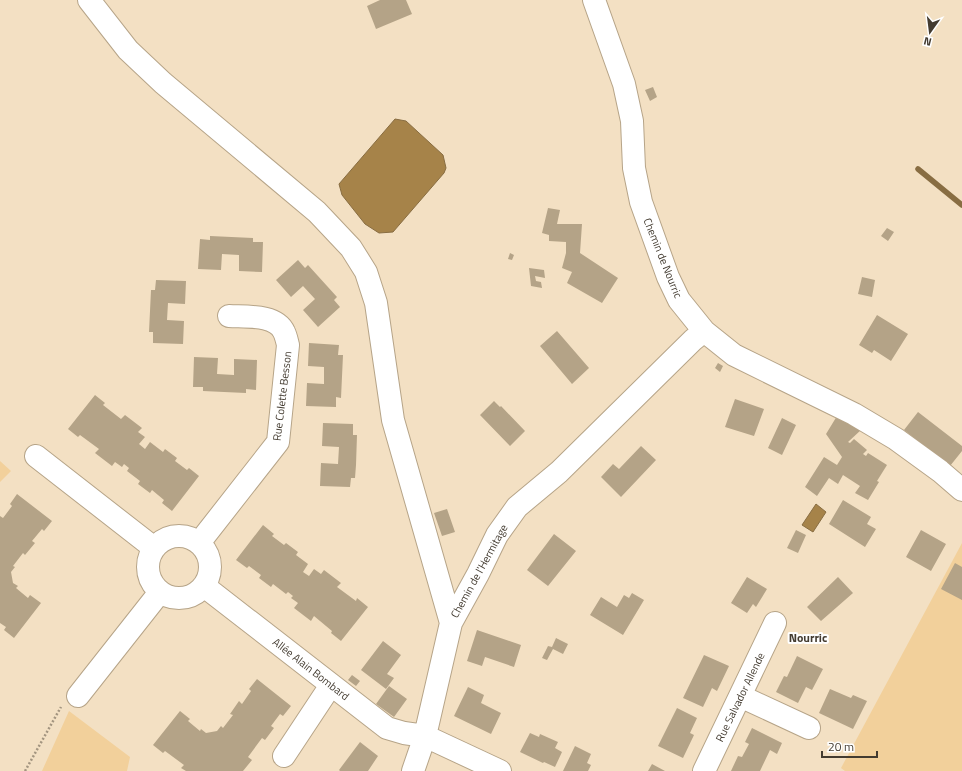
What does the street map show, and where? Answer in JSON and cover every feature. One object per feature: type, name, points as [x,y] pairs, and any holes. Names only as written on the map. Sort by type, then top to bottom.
[{"type":"street","points":[[89,0],[128,50],[163,83],[317,212],[351,248],[366,272],[376,303],[393,420],[451,623]]},
{"type":"street","name":"Chemin de Nourric","points":[[594,0],[624,84],[632,121],[634,168],[641,202],[668,277],[680,300],[704,331],[734,355],[854,414],[896,439],[940,471],[962,490]]},
{"type":"street","name":"Rue Colette Besson","points":[[199,543],[278,442],[288,345],[284,331],[276,322],[260,318],[229,316]]},
{"type":"street","name":"Chemin de l'Hermitage","points":[[413,771],[425,736],[451,623],[478,574],[497,535],[517,506],[559,472],[693,340],[704,331]]},
{"type":"street","points":[[36,456],[154,548]]},
{"type":"street","points":[[176,536],[188,537],[199,543],[207,552],[210,564],[209,575],[204,586],[195,594],[183,598],[171,597],[160,592],[152,582],[148,571],[149,559],[154,548],[164,539],[176,536]]},
{"type":"street","name":"Allée Alain Bombard","points":[[204,586],[387,728],[404,733],[425,736],[500,771]]},
{"type":"street","points":[[78,696],[160,592]]},
{"type":"street","name":"Rue Salvador Allende","points":[[704,771],[775,623]]},
{"type":"street","points":[[284,756],[331,685]]},
{"type":"street","points":[[740,696],[808,728]]},
{"type":"path","points":[[25,771],[62,705],[78,696]]},
{"type":"shaded area","points":[[395,119],[406,121],[443,155],[446,168],[444,173],[393,232],[379,233],[365,224],[342,195],[339,184]]},
{"type":"shaded area","points":[[0,461],[11,471],[0,482]]},
{"type":"shaded area","points":[[816,504],[826,512],[813,532],[802,525]]},
{"type":"shaded area","points":[[962,543],[962,771],[845,771],[841,768]]},
{"type":"shaded area","points":[[69,711],[130,757],[127,771],[42,771]]},
{"type":"building","points":[[380,0],[406,0],[412,14],[376,29],[367,6]]},
{"type":"building","points":[[653,87],[657,97],[650,101],[645,90]]},
{"type":"building","points":[[548,208],[560,210],[557,224],[582,224],[580,253],[618,278],[602,303],[567,283],[572,272],[562,268],[566,253],[566,242],[549,241],[549,235],[542,233]]},
{"type":"building","points":[[887,228],[894,232],[888,241],[881,236]]},
{"type":"building","points":[[210,236],[253,238],[253,242],[263,242],[262,272],[239,271],[239,255],[222,254],[221,270],[198,269],[200,239],[210,240]]},
{"type":"building","points":[[510,253],[514,255],[512,260],[508,259]]},
{"type":"building","points":[[298,260],[305,268],[308,265],[337,297],[334,300],[340,307],[318,327],[303,310],[315,299],[303,286],[291,297],[276,280]]},
{"type":"building","points":[[529,268],[544,270],[545,278],[535,276],[536,281],[541,282],[542,288],[531,286]]},
{"type":"building","points":[[862,277],[875,280],[872,297],[858,294]]},
{"type":"building","points":[[156,280],[186,281],[185,304],[168,303],[167,320],[184,321],[183,344],[153,343],[153,332],[149,332],[151,290],[155,290]]},
{"type":"building","points":[[877,315],[908,334],[891,361],[874,350],[872,353],[859,345]]},
{"type":"building","points":[[557,331],[589,368],[572,384],[540,346]]},
{"type":"building","points":[[309,343],[339,345],[338,355],[343,355],[341,398],[336,397],[336,407],[306,406],[307,383],[324,384],[324,367],[308,366]]},
{"type":"building","points":[[194,357],[218,358],[217,374],[234,375],[234,359],[257,360],[256,390],[246,389],[246,393],[203,391],[203,387],[193,387]]},
{"type":"building","points":[[718,363],[723,366],[720,372],[715,368]]},
{"type":"building","points":[[95,395],[105,403],[103,405],[121,419],[125,415],[142,428],[138,432],[145,437],[139,444],[145,449],[150,442],[163,452],[165,449],[177,458],[175,461],[187,470],[189,468],[199,476],[172,511],[162,503],[164,500],[152,490],[150,493],[138,484],[140,481],[127,471],[129,468],[124,464],[122,467],[115,462],[112,466],[95,453],[99,449],[80,435],[78,437],[68,429]]},
{"type":"building","points":[[735,399],[764,409],[754,436],[725,427]]},
{"type":"building","points":[[494,401],[500,407],[501,406],[525,431],[510,446],[480,415]]},
{"type":"building","points":[[918,412],[962,446],[962,451],[950,466],[904,430]]},
{"type":"building","points":[[837,416],[861,430],[848,442],[850,443],[854,439],[867,450],[863,454],[866,456],[868,453],[887,465],[868,500],[855,493],[860,486],[843,475],[838,484],[829,478],[817,496],[805,487],[824,457],[837,465],[842,457],[826,434]]},
{"type":"building","points":[[782,418],[796,425],[782,455],[768,448]]},
{"type":"building","points":[[323,423],[353,424],[353,435],[357,435],[356,465],[355,478],[351,478],[350,487],[320,486],[321,463],[338,464],[339,447],[322,446]]},
{"type":"building","points":[[641,446],[656,460],[621,497],[601,477],[613,464],[619,469]]},
{"type":"building","points":[[17,494],[52,521],[44,531],[42,529],[32,541],[35,543],[25,555],[23,553],[13,566],[15,567],[11,572],[13,583],[18,586],[16,588],[28,598],[30,595],[41,603],[14,638],[4,630],[6,627],[0,623],[0,516],[3,518],[12,506],[10,504]]},
{"type":"building","points":[[843,500],[871,517],[867,524],[876,529],[865,547],[829,524]]},
{"type":"building","points":[[447,509],[455,532],[442,536],[434,513]]},
{"type":"building","points":[[263,525],[274,534],[272,536],[284,545],[286,543],[298,552],[296,555],[308,564],[303,572],[309,576],[314,569],[321,574],[324,570],[341,583],[337,587],[356,601],[357,598],[368,607],[341,641],[331,633],[332,631],[314,616],[311,621],[294,608],[298,603],[291,598],[293,596],[288,592],[286,594],[273,584],[271,587],[259,578],[261,575],[249,566],[247,568],[236,560]]},
{"type":"building","points":[[796,530],[806,535],[798,553],[787,548]]},
{"type":"building","points":[[921,530],[946,544],[931,571],[906,557]]},
{"type":"building","points":[[554,534],[576,551],[548,586],[527,570]]},
{"type":"building","points":[[955,563],[962,567],[962,600],[941,589]]},
{"type":"building","points":[[747,577],[767,589],[756,607],[753,604],[747,613],[731,603]]},
{"type":"building","points":[[838,577],[853,593],[821,621],[807,607]]},
{"type":"building","points":[[632,593],[644,600],[623,635],[590,615],[601,597],[617,607],[624,595],[629,598]]},
{"type":"building","points":[[477,630],[521,645],[514,667],[485,657],[482,666],[467,661]]},
{"type":"building","points":[[556,638],[568,644],[563,654],[553,649],[547,660],[542,658],[548,646],[552,647]]},
{"type":"building","points":[[383,641],[401,655],[387,674],[394,678],[386,689],[361,670]]},
{"type":"building","points":[[704,655],[729,666],[717,691],[712,688],[703,707],[683,698]]},
{"type":"building","points":[[797,656],[823,669],[812,690],[806,687],[798,703],[776,692],[784,676],[787,677]]},
{"type":"building","points":[[352,675],[360,681],[356,686],[348,680]]},
{"type":"building","points":[[257,679],[291,706],[283,716],[280,714],[271,726],[274,728],[265,740],[262,738],[248,757],[252,760],[243,771],[186,771],[181,768],[184,765],[165,751],[163,753],[153,745],[180,711],[190,719],[188,721],[200,731],[201,729],[206,733],[217,731],[221,726],[223,728],[233,715],[230,714],[239,701],[242,704],[251,691],[249,689]]},
{"type":"building","points":[[389,686],[407,699],[394,717],[376,704]]},
{"type":"building","points":[[468,687],[484,695],[481,703],[501,713],[491,734],[454,716]]},
{"type":"building","points":[[830,689],[851,698],[853,695],[867,701],[853,729],[819,713]]},
{"type":"building","points":[[677,708],[697,718],[690,733],[694,735],[683,758],[658,746]]},
{"type":"building","points":[[752,728],[782,743],[777,754],[770,750],[760,771],[731,771],[738,756],[742,757],[749,744],[745,742]]},
{"type":"building","points":[[530,733],[539,737],[540,734],[558,742],[555,748],[562,752],[555,767],[520,752]]},
{"type":"building","points":[[360,742],[378,756],[368,771],[340,771],[339,770]]},
{"type":"building","points":[[575,746],[591,754],[587,763],[591,765],[588,771],[563,771]]},
{"type":"building","points":[[652,764],[665,771],[648,771]]},
{"type":"waterway","points":[[918,169],[962,205]]},
{"type":"district","name":"Nourric","points":[[808,638]]}]
